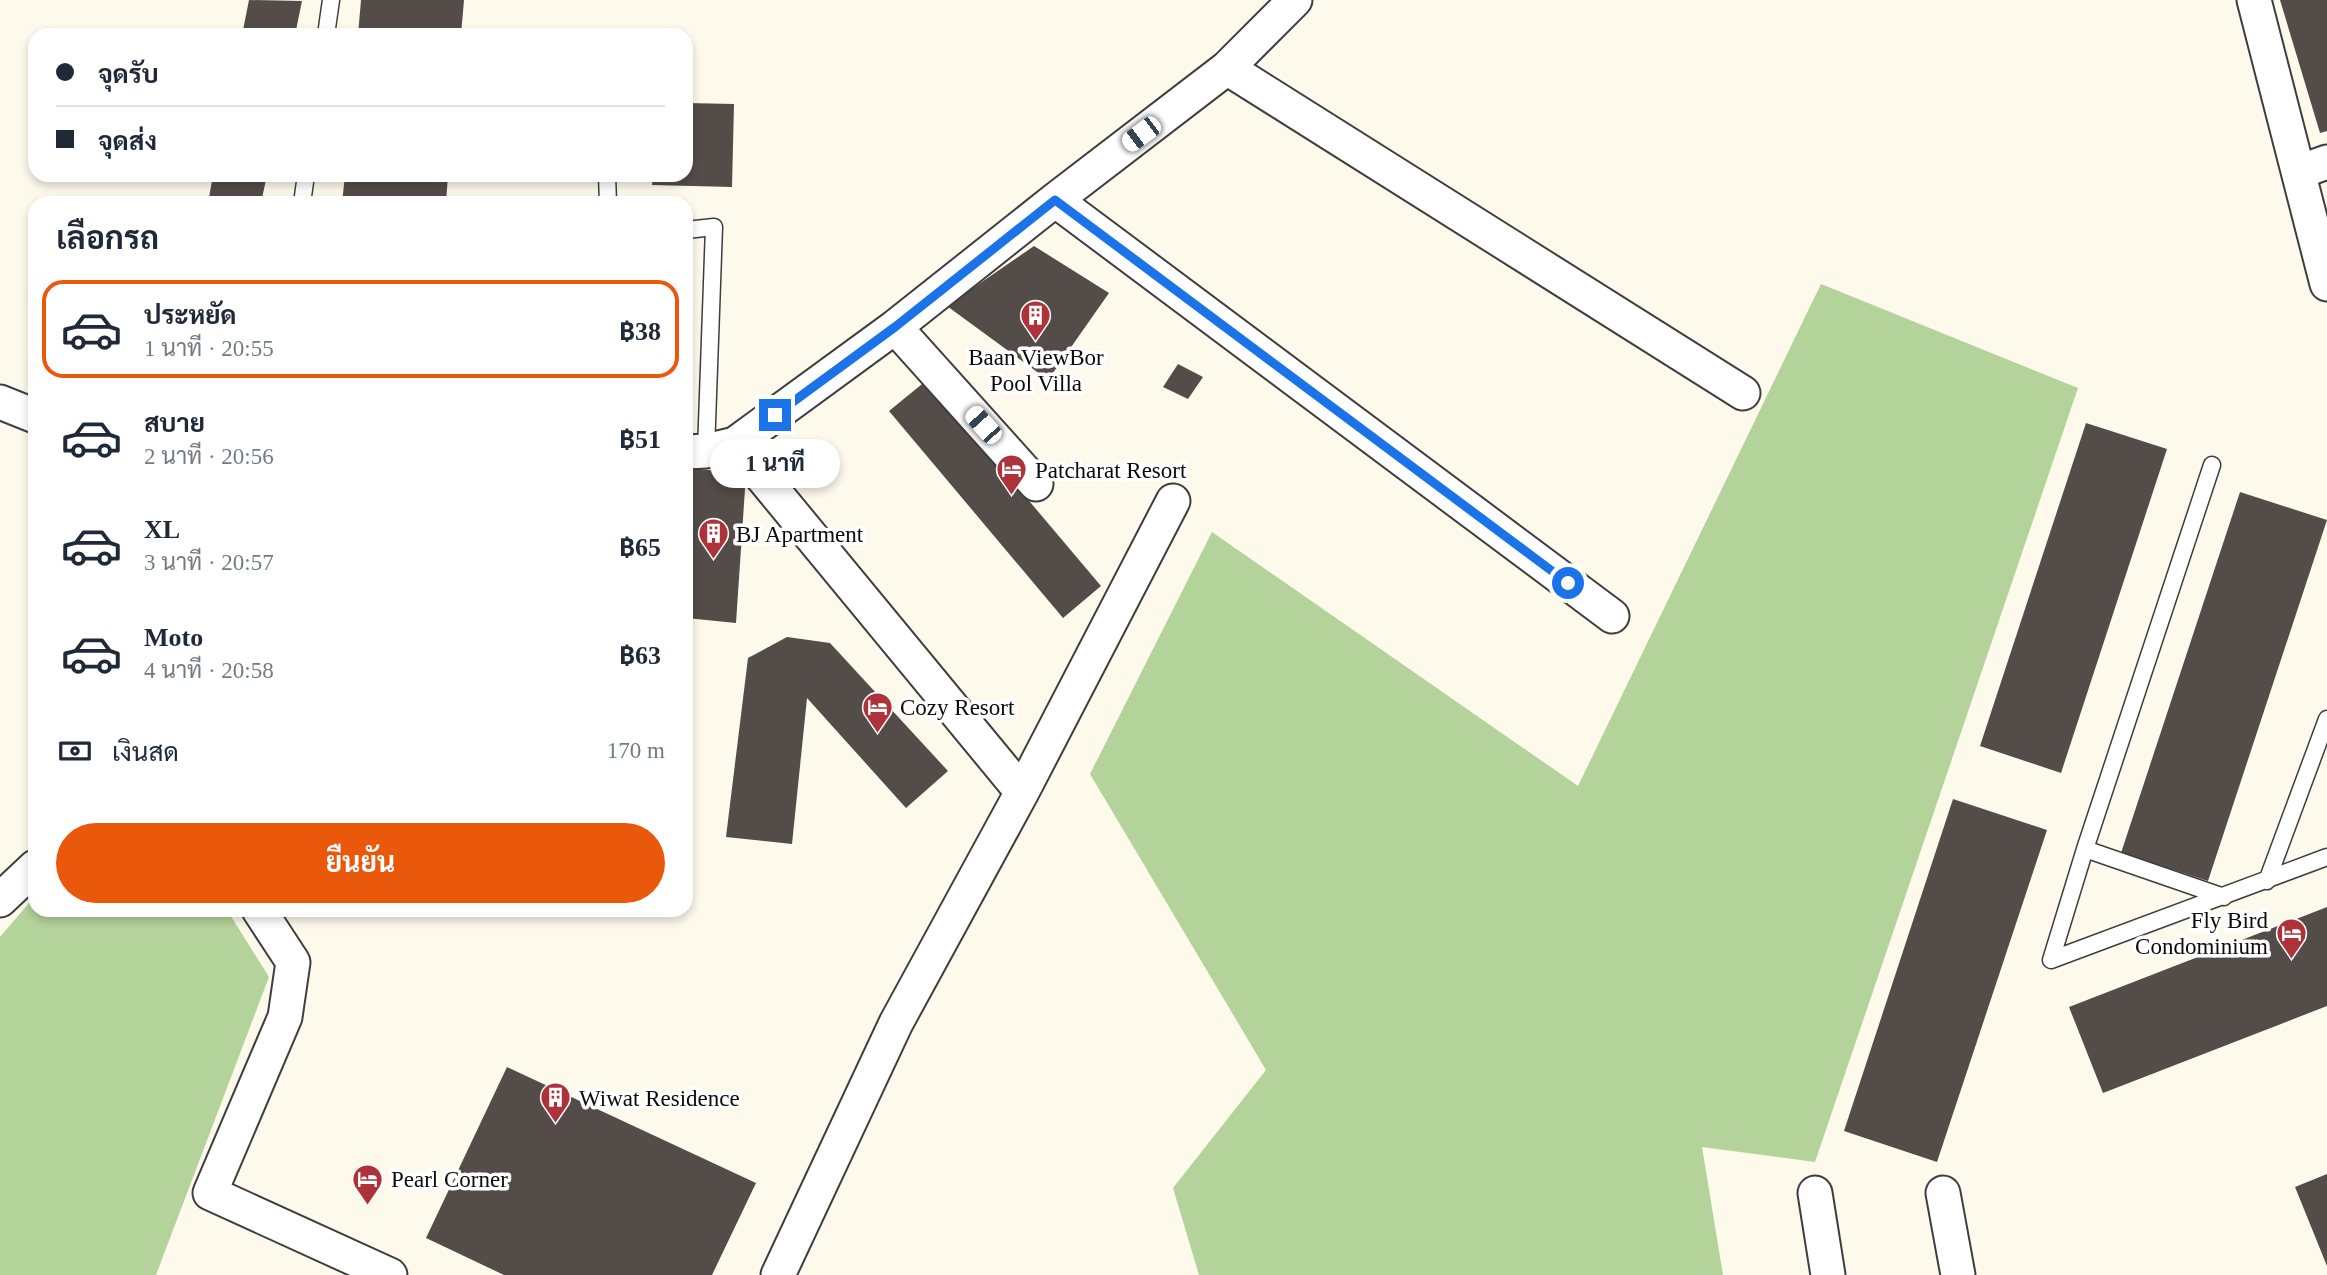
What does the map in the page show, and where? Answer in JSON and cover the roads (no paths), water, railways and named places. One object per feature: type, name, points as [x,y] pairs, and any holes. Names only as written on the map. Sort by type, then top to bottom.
[{"type":"street","points":[[1022,792],[709,449],[895,327],[1227,68],[1295,0]]},
{"type":"street","points":[[2254,0],[2313,167],[2327,284]]},
{"type":"street","points":[[1227,68],[1743,393]]},
{"type":"street","points":[[1055,200],[1612,616]]},
{"type":"street","points":[[895,327],[1036,484]]},
{"type":"street","points":[[0,402],[28,413]]},
{"type":"street","points":[[778,1275],[896,1023],[1022,792],[1173,501]]},
{"type":"street","points":[[0,900],[28,874]]},
{"type":"street","points":[[264,917],[293,962],[285,1017],[210,1194],[390,1275]]},
{"type":"street","points":[[1815,1193],[1828,1275]]},
{"type":"street","points":[[1942,1194],[1958,1275]]},
{"type":"lane","points":[[327,28],[331,0]]},
{"type":"lane","points":[[693,229],[714,227],[709,449]]},
{"type":"lane","points":[[2212,465],[2085,849],[2051,961],[2327,857]]},
{"type":"lane","points":[[2267,880],[2327,719]]},
{"type":"lane","points":[[2085,849],[2224,897]]},
{"type":"place","name":"Baan ViewBor Pool Villa","points":[[1036,343]]},
{"type":"place","name":"Patcharat Resort","points":[[1012,497]]},
{"type":"place","name":"BJ Apartment","points":[[713,561]]},
{"type":"place","name":"Cozy Resort","points":[[877,734]]},
{"type":"place","name":"Fly Bird Condominium","points":[[2291,960]]},
{"type":"place","name":"Wiwat Residence","points":[[556,1125]]},
{"type":"place","name":"Pearl Corner","points":[[368,1206]]}]
